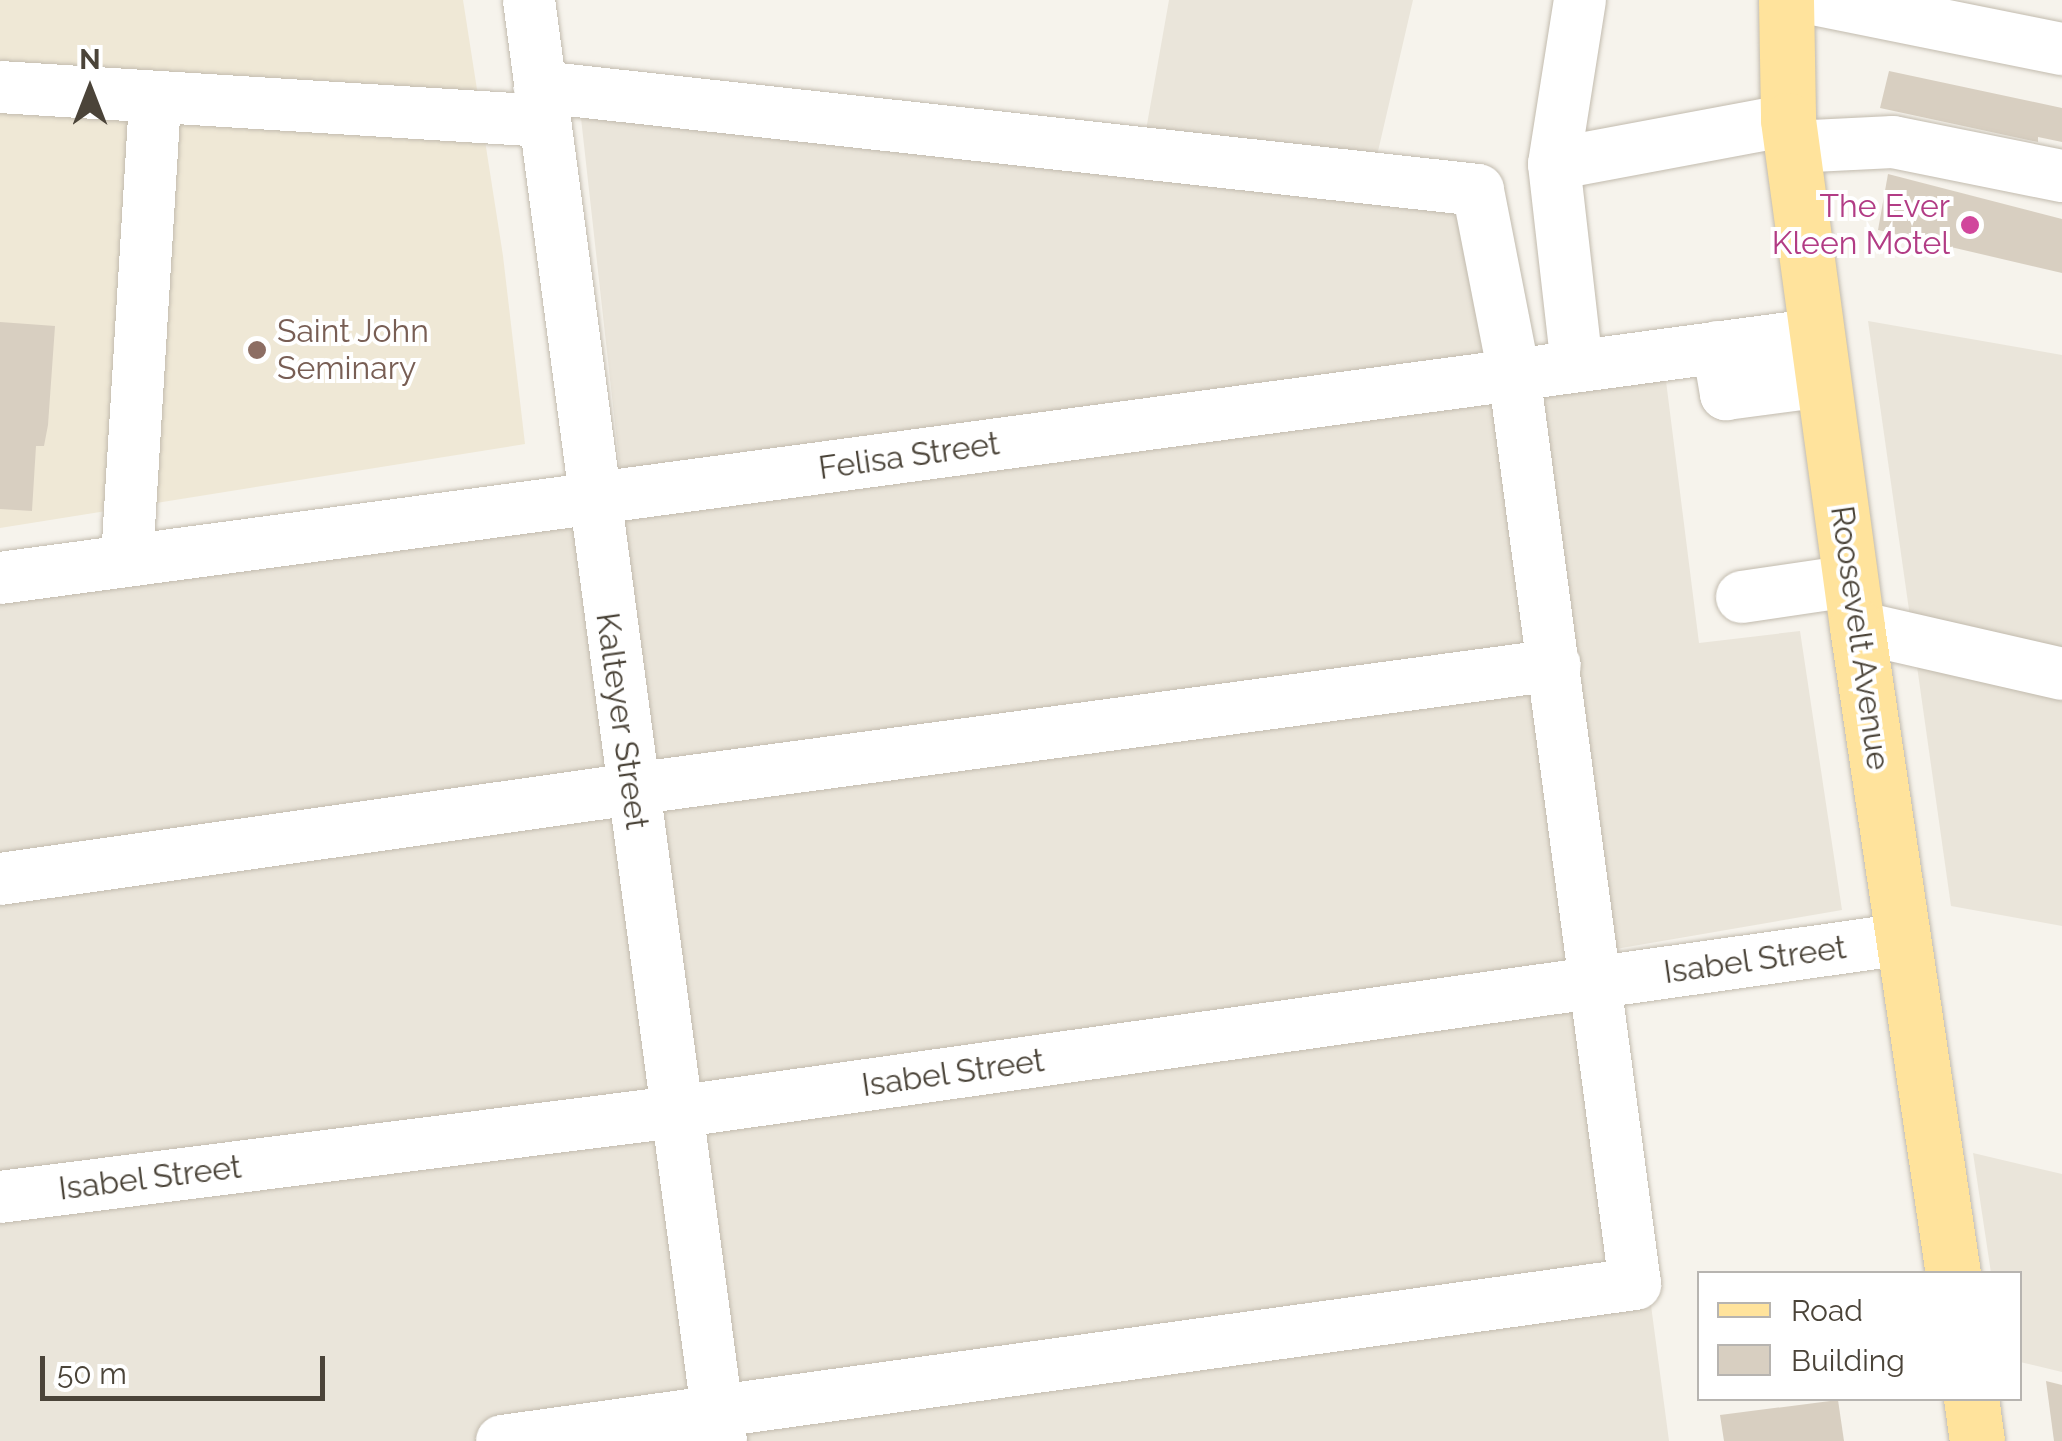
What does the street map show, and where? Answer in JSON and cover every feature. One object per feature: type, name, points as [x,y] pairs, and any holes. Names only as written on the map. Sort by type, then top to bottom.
[{"type":"main road","name":"Roosevelt Avenue","points":[[1786,0],[1790,133],[1952,1271]]},
{"type":"main road","points":[[1970,1401],[1977,1441]]},
{"type":"street","name":"Kalteyer Street","points":[[529,0],[592,498],[719,1427]]},
{"type":"street","points":[[1577,366],[1554,164],[1580,0]]},
{"type":"street","points":[[1818,0],[2062,49]]},
{"type":"street","points":[[0,88],[155,97],[542,104],[1478,190],[1514,374],[1635,1284],[719,1427],[502,1441]]},
{"type":"street","points":[[127,559],[155,97]]},
{"type":"street","points":[[1554,164],[1790,133],[1893,142],[2062,176]]},
{"type":"street","name":"Felisa Street","points":[[0,578],[1718,347],[1821,358]]},
{"type":"street","points":[[1742,597],[1854,604],[2062,674]]},
{"type":"street","points":[[0,880],[632,789],[1555,665]]},
{"type":"street","name":"Isabel Street","points":[[0,1197],[676,1112],[1904,939]]},
{"type":"shaded area","name":"Saint John Seminary","points":[[0,0],[463,0],[503,256],[525,444],[0,528]]},
{"type":"shaded area","points":[[1169,0],[1413,0],[1376,160],[1493,167],[1528,384],[1664,365],[1699,643],[1800,631],[1842,910],[1604,951],[1669,1441],[0,1441],[0,597],[625,514],[580,109],[1140,164]]},
{"type":"shaded area","points":[[1868,321],[2062,355],[2062,926],[1951,906]]},
{"type":"shaded area","points":[[1973,1153],[2062,1174],[2062,1372],[2022,1362],[2022,1271],[1991,1271]]},
{"type":"building","points":[[1889,71],[2062,108],[2062,142],[2038,137],[2038,142],[1880,108]]},
{"type":"building","name":"The Ever Kleen Motel","points":[[1888,174],[2062,219],[2062,273],[1878,230]]},
{"type":"building","points":[[0,322],[55,326],[48,425],[44,446],[36,446],[32,511],[0,509]]},
{"type":"building","points":[[2046,1381],[2062,1385],[2062,1441],[2054,1441]]},
{"type":"building","points":[[1838,1401],[1844,1441],[1724,1441],[1720,1415]]},
{"type":"place","name":"The Ever Kleen Motel","points":[[1970,225]]},
{"type":"place","name":"Saint John Seminary","points":[[257,350]]}]
